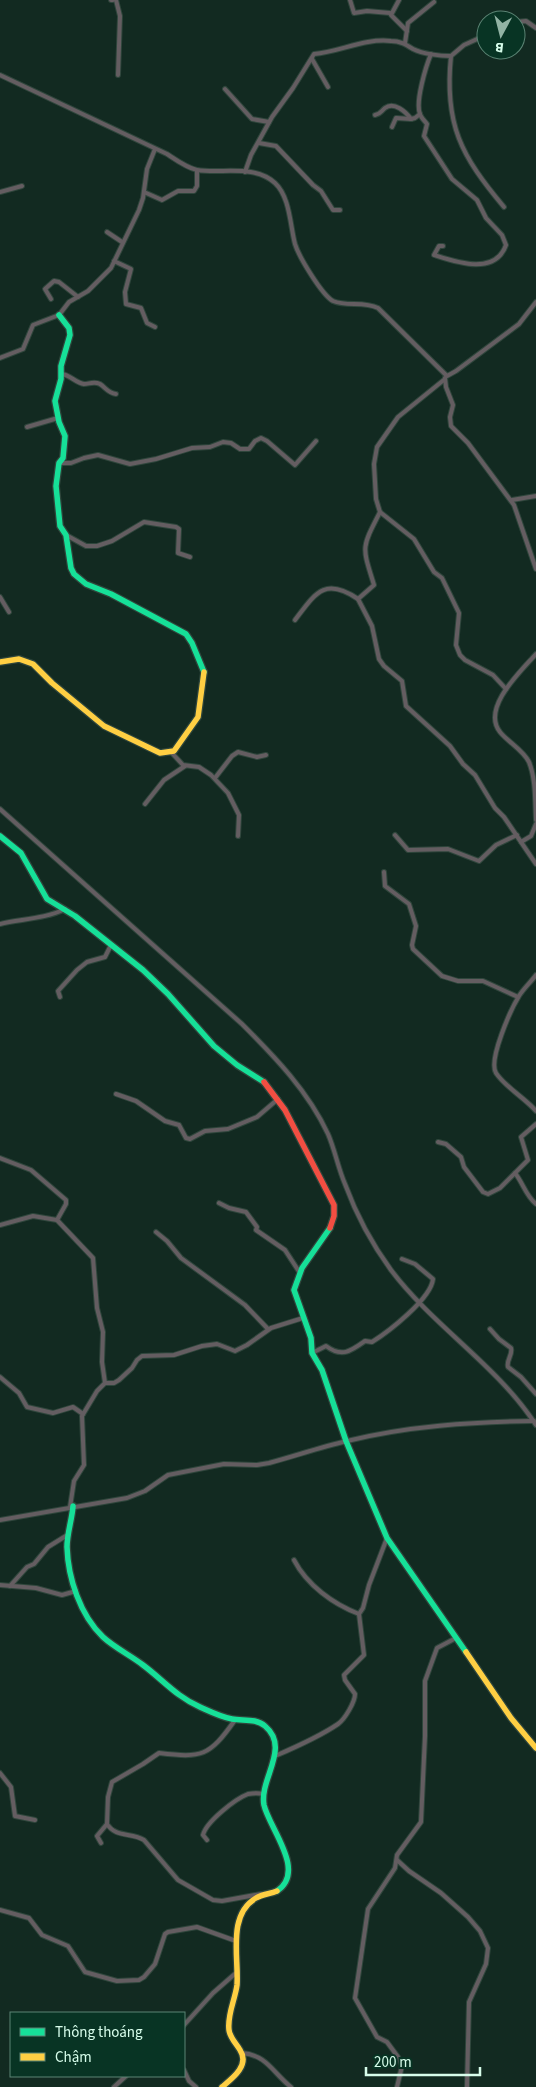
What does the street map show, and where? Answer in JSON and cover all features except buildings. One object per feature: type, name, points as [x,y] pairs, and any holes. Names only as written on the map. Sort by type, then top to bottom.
[{"type":"street","points":[[113,0],[120,16],[118,75]]},
{"type":"street","points":[[350,0],[354,13],[367,11],[390,13],[400,27],[407,31]]},
{"type":"street","points":[[390,13],[399,0]]},
{"type":"street","points":[[405,43],[408,23],[434,2]]},
{"type":"street","points":[[245,172],[251,155],[269,122],[314,54],[328,53],[378,40],[405,43],[413,49],[431,54],[451,56]]},
{"type":"street","points":[[476,40],[464,45],[451,56],[448,84],[452,117],[468,157],[486,185],[504,207]]},
{"type":"street","points":[[431,54],[424,75],[420,114],[427,124],[424,136],[452,179],[477,200],[486,218],[502,235],[506,245],[496,258],[479,264],[469,265],[434,255],[439,246],[443,246]]},
{"type":"street","points":[[312,59],[328,87]]},
{"type":"street","points":[[0,75],[200,170],[251,172],[274,182],[282,192],[296,246],[323,293],[332,300],[342,303],[366,304],[378,308],[446,378],[453,405],[450,417],[451,426],[468,442],[512,500],[536,569]]},
{"type":"street","points":[[225,89],[252,120],[269,122]]},
{"type":"street","points":[[375,115],[391,105],[401,109],[411,119]]},
{"type":"street","points":[[392,126],[396,118],[411,119],[420,114]]},
{"type":"street","points":[[259,143],[278,147],[319,188],[333,210],[340,210]]},
{"type":"street","points":[[0,358],[23,349],[33,326],[60,315],[69,302],[99,282],[111,268],[138,210],[144,192],[147,170],[155,149]]},
{"type":"street","points":[[144,192],[162,200],[178,191],[194,192],[200,170]]},
{"type":"street","points":[[0,192],[22,186]]},
{"type":"street","points":[[107,232],[122,242]]},
{"type":"street","points":[[114,261],[131,269],[125,292],[126,304],[141,308],[147,323],[155,327]]},
{"type":"street","points":[[51,299],[45,290],[54,281],[78,297]]},
{"type":"street","points":[[506,690],[493,675],[465,660],[460,655],[456,645],[459,613],[448,588],[442,578],[434,572],[414,539],[380,512],[376,499],[374,464],[377,447],[398,417],[446,378],[519,324],[536,302]]},
{"type":"street","points":[[0,662],[18,659],[33,664],[52,683],[104,726],[160,753],[171,752],[198,717],[204,673],[192,643],[180,629],[111,594],[86,584],[74,574],[71,568],[66,535],[60,526],[56,486],[59,463],[63,458],[65,436],[58,418],[55,401],[62,374],[61,366],[70,335],[69,328],[60,315]]},
{"type":"street","points":[[62,374],[70,376],[82,384],[94,382],[100,384],[109,393],[116,394]]},
{"type":"street","points":[[27,427],[58,418]]},
{"type":"street","points":[[59,463],[71,463],[98,455],[130,464],[156,459],[192,448],[210,447],[222,442],[231,443],[240,449],[249,449],[261,438],[267,440],[295,465],[316,441]]},
{"type":"street","points":[[512,500],[536,496]]},
{"type":"street","points":[[358,599],[374,586],[367,566],[365,542],[368,531],[380,512]]},
{"type":"street","points":[[66,535],[86,546],[98,546],[112,541],[144,522],[172,526],[179,529],[178,553],[190,557]]},
{"type":"street","points":[[295,620],[313,597],[324,589],[344,590],[358,599],[372,626],[379,659],[384,666],[402,681],[406,706],[426,722],[457,754],[480,783],[495,808],[517,835],[536,864]]},
{"type":"street","points":[[0,597],[9,612]]},
{"type":"street","points":[[536,654],[511,681],[495,710],[496,726],[528,760],[532,777],[536,820]]},
{"type":"street","points":[[171,752],[185,766],[199,767],[215,778],[228,793],[238,811],[238,836]]},
{"type":"street","points":[[215,778],[238,752],[257,757],[266,755]]},
{"type":"street","points":[[145,804],[164,780],[185,766]]},
{"type":"street","points":[[0,810],[242,1024],[271,1053],[299,1086],[328,1134],[345,1185],[372,1241],[392,1271],[419,1303],[496,1374],[535,1422]]},
{"type":"street","points":[[521,842],[531,836],[536,824]]},
{"type":"street","points":[[395,835],[408,850],[448,849],[479,861],[496,845],[517,835]]},
{"type":"street","points":[[0,836],[21,854],[28,863],[44,895],[144,970],[214,1046],[237,1065],[260,1078],[278,1099],[334,1209],[333,1222],[300,1273],[294,1290],[311,1338],[312,1353],[322,1370],[346,1441],[387,1538],[511,1718],[536,1748]]},
{"type":"street","points":[[384,872],[385,886],[409,904],[416,926],[412,945],[413,950],[436,972],[449,980],[483,981],[518,997]]},
{"type":"street","points":[[0,924],[28,920],[57,913],[64,909]]},
{"type":"street","points":[[60,997],[58,992],[77,970],[90,960],[105,957],[111,945]]},
{"type":"street","points":[[536,974],[518,997],[498,1048],[494,1068],[499,1077],[536,1111]]},
{"type":"street","points":[[116,1094],[136,1101],[162,1119],[179,1125],[186,1138],[190,1139],[205,1131],[228,1129],[257,1117],[278,1099]]},
{"type":"street","points":[[438,1142],[445,1143],[461,1157],[464,1167],[486,1194],[500,1188],[528,1159],[521,1137],[536,1124]]},
{"type":"street","points":[[0,1158],[31,1170],[66,1200],[66,1204],[57,1220]]},
{"type":"street","points":[[515,1173],[525,1186],[528,1197],[536,1204]]},
{"type":"street","points":[[219,1203],[229,1208],[246,1212],[257,1227],[256,1230],[285,1250],[300,1273]]},
{"type":"street","points":[[0,1225],[33,1216],[57,1220],[93,1258],[97,1308],[103,1332],[102,1362],[105,1383]]},
{"type":"street","points":[[156,1232],[167,1241],[183,1260],[245,1305],[268,1329]]},
{"type":"street","points":[[312,1353],[326,1346],[333,1351],[349,1352],[365,1341],[372,1342],[405,1317],[419,1303],[433,1280],[415,1264],[402,1259]]},
{"type":"street","points":[[222,2087],[240,2070],[243,2060],[242,2053],[229,2033],[229,2017],[237,1989],[237,1927],[247,1906],[256,1898],[277,1892],[282,1887],[286,1880],[288,1868],[284,1852],[264,1804],[264,1794],[275,1756],[274,1740],[264,1725],[254,1720],[235,1720],[187,1700],[141,1663],[102,1637],[88,1619],[76,1591],[70,1568],[67,1546],[71,1506],[74,1481],[84,1465],[80,1422],[97,1391],[105,1383],[114,1383],[119,1380],[142,1356],[174,1354],[217,1344],[235,1351],[247,1346],[268,1329],[303,1318]]},
{"type":"street","points":[[490,1329],[511,1348],[507,1362],[508,1368],[536,1394]]},
{"type":"street","points":[[0,1377],[19,1393],[27,1407],[53,1413],[73,1407],[83,1414]]},
{"type":"street","points":[[0,1520],[44,1514],[71,1506],[127,1498],[145,1490],[164,1476],[224,1464],[257,1465],[269,1463],[346,1441],[435,1426],[535,1422]]},
{"type":"street","points":[[10,1586],[27,1567],[34,1564],[48,1547],[69,1534]]},
{"type":"street","points":[[275,1756],[339,1724],[355,1700],[355,1694],[344,1678],[345,1674],[364,1655],[359,1614],[363,1608],[369,1585],[387,1538]]},
{"type":"street","points":[[294,1560],[299,1569],[320,1590],[359,1614]]},
{"type":"street","points":[[0,1586],[36,1588],[62,1596],[76,1591]]},
{"type":"street","points":[[397,2087],[402,2066],[398,2057],[387,2042],[378,2039],[355,1999],[364,1923],[368,1909],[393,1872],[397,1855],[420,1826],[422,1819],[426,1674],[437,1648],[456,1638]]},
{"type":"street","points":[[101,1843],[97,1836],[107,1824],[108,1797],[112,1782],[159,1753],[188,1755],[205,1753],[223,1737],[235,1720]]},
{"type":"street","points":[[0,1773],[12,1787],[15,1816],[35,1820]]},
{"type":"street","points":[[207,1840],[203,1835],[204,1830],[206,1825],[216,1816],[247,1795],[264,1794]]},
{"type":"street","points":[[107,1824],[121,1835],[139,1837],[144,1840],[178,1880],[213,1900],[222,1901],[255,1894],[264,1895]]},
{"type":"street","points":[[397,1860],[409,1871],[441,1893],[476,1924],[488,1948],[486,1964],[469,2000],[466,2087]]},
{"type":"street","points":[[0,1910],[29,1918],[42,1935],[68,1946],[85,1972],[117,1981],[139,1980],[144,1977],[154,1964],[165,1934],[168,1932],[197,1927],[236,1941]]},
{"type":"street","points":[[185,2024],[237,1972]]},
{"type":"street","points":[[242,2053],[257,2056],[275,2070],[291,2087]]},
{"type":"street","points":[[185,2072],[189,2081],[196,2087]]},
{"type":"street","points":[[114,2087],[125,2077]]},
{"type":"traffic: fast","points":[[59,315],[69,328],[70,335],[61,366],[61,379],[55,401],[59,422],[65,436],[63,458],[59,463],[56,486],[60,526],[66,535],[71,568],[74,574],[86,584],[111,594],[186,634],[192,643],[204,672]]},
{"type":"traffic: fast","points":[[0,836],[21,853],[47,899],[75,916],[143,970],[168,994],[214,1046],[237,1065],[264,1082]]},
{"type":"traffic: fast","points":[[330,1228],[302,1268],[294,1290],[311,1338],[312,1353],[322,1370],[346,1441],[387,1538],[466,1652]]},
{"type":"traffic: fast","points":[[73,1506],[67,1542],[70,1571],[82,1607],[95,1628],[108,1641],[192,1703],[224,1717],[261,1723],[272,1735],[275,1744],[275,1754],[266,1785],[264,1805],[284,1849],[288,1872],[285,1883],[277,1891]]},
{"type":"traffic: slow","points":[[0,662],[19,659],[33,664],[52,683],[104,726],[160,753],[174,751],[198,717],[204,672]]},
{"type":"traffic: slow","points":[[466,1652],[511,1718],[536,1748]]},
{"type":"traffic: slow","points":[[222,2087],[239,2071],[243,2061],[243,2056],[229,2030],[230,2013],[237,1985],[236,1938],[241,1915],[256,1898],[277,1891]]},
{"type":"traffic: jam","points":[[264,1082],[285,1110],[334,1205],[334,1216],[330,1228]]}]
